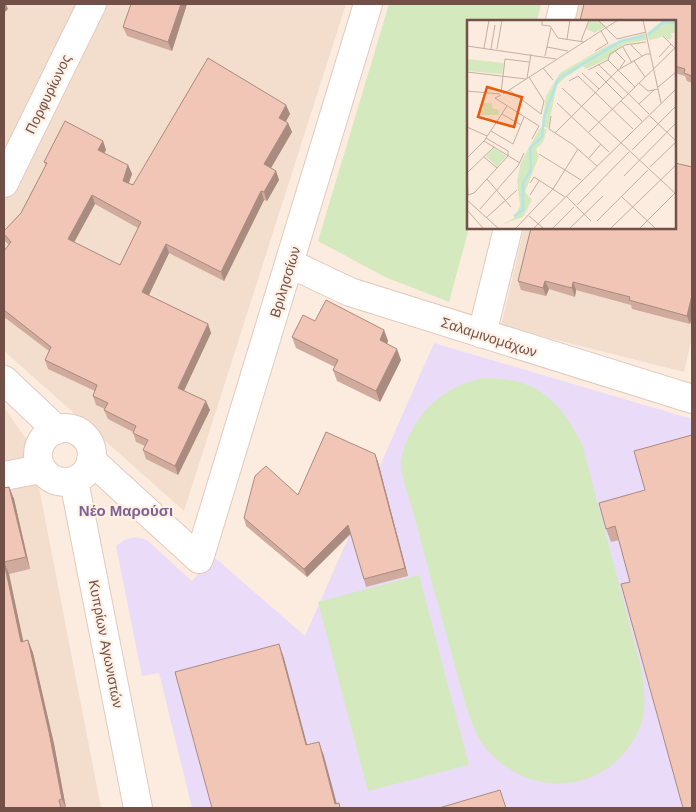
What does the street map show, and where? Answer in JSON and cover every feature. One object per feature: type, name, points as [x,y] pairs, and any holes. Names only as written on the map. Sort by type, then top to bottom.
[{"type":"street","name":"Πορφυρίωνος","points":[[4,183],[92,4]]},
{"type":"street","name":"Βριλησσίων","points":[[91,460],[199,559],[291,264],[368,4]]},
{"type":"street","points":[[560,20],[564,4]]},
{"type":"street","points":[[482,334],[508,229]]},
{"type":"street","name":"Σαλαμινομάχων","points":[[291,264],[350,292],[692,399]]},
{"type":"street","points":[[4,380],[57,430]]},
{"type":"street","points":[[66,428],[82,435],[88,442],[91,460],[82,476],[74,481],[58,482],[50,478],[41,469],[38,456],[39,447],[42,440],[57,430],[66,428]]},
{"type":"street","points":[[4,476],[41,469]]},
{"type":"street","name":"Κυπρίων Αγωνιστών","points":[[74,481],[138,808]]},
{"type":"shaded area","points":[[4,4],[346,4],[184,511],[4,351]]},
{"type":"shaded area","points":[[578,4],[692,4],[692,337],[684,372],[501,326],[524,229],[676,229],[676,20],[574,20]]},
{"type":"shaded area","points":[[434,343],[692,419],[692,808],[192,808],[159,673],[142,676],[116,546],[124,540],[135,537],[147,540],[192,581],[213,556],[305,636]]},
{"type":"shaded area","points":[[4,407],[31,446],[101,808],[4,808]]},
{"type":"green space","points":[[389,4],[541,4],[537,20],[467,20],[467,229],[469,229],[449,302],[385,277],[318,241]]},
{"type":"green space","points":[[485,378],[519,382],[544,394],[564,415],[582,444],[642,671],[644,711],[637,734],[623,754],[607,769],[588,778],[567,783],[546,783],[525,777],[505,767],[488,751],[480,740],[465,703],[403,478],[401,460],[405,444],[420,417],[442,396],[455,388]]},
{"type":"green space","points":[[419,575],[469,765],[368,791],[318,602]]},
{"type":"building","points":[[131,4],[181,4],[168,42],[123,27]]},
{"type":"building","points":[[584,4],[692,4],[692,76],[684,73],[685,69],[676,66],[676,20],[580,20]]},
{"type":"building","points":[[208,58],[286,105],[279,118],[288,123],[264,164],[276,171],[264,192],[261,191],[221,272],[166,244],[142,292],[208,324],[178,388],[206,401],[175,466],[143,450],[148,440],[133,433],[136,426],[104,410],[108,403],[93,396],[97,385],[45,360],[51,347],[4,310],[4,251],[11,242],[4,234],[4,231],[21,213],[47,163],[44,162],[65,121],[103,141],[98,150],[128,165],[123,181],[133,185]],"holes":[[[92,195],[141,222],[120,265],[68,239]]]},
{"type":"building","points":[[676,163],[692,167],[692,295],[687,316],[629,300],[630,297],[573,282],[572,288],[545,281],[543,288],[518,281],[531,229],[676,229]]},
{"type":"building","points":[[326,300],[384,330],[380,340],[397,349],[376,391],[333,370],[338,360],[292,337],[303,315],[315,321]]},
{"type":"building","points":[[326,432],[375,454],[405,568],[364,579],[348,525],[304,569],[244,518],[255,476],[266,466],[298,495]]},
{"type":"building","points":[[692,435],[692,808],[683,808],[621,584],[630,582],[615,526],[606,529],[599,503],[645,490],[634,451]]},
{"type":"building","points":[[9,487],[26,557],[4,562],[4,488]]},
{"type":"building","points":[[4,562],[21,642],[28,640],[49,732],[62,799],[59,800],[61,808],[4,808]]},
{"type":"building","points":[[279,644],[306,745],[319,742],[335,804],[339,803],[340,808],[212,808],[175,672]]},
{"type":"building","points":[[500,790],[506,808],[439,808]]},
{"type":"district","name":"Νέο Μαρούσι","points":[[126,511]]}]
